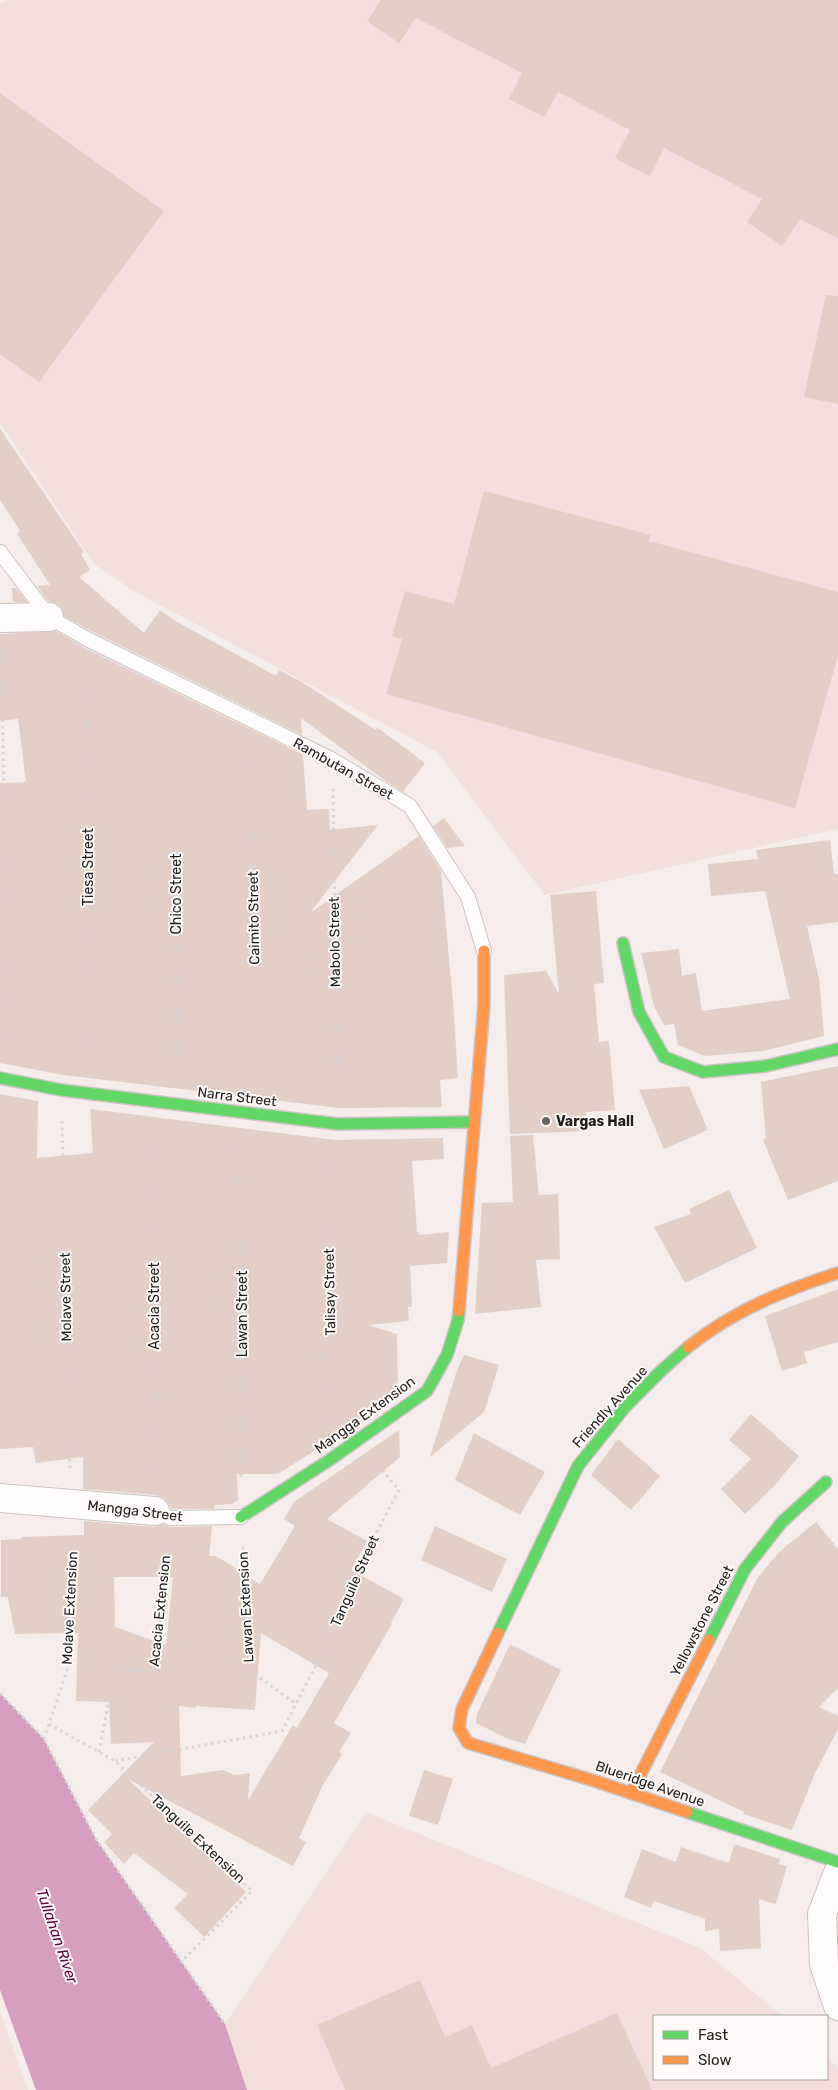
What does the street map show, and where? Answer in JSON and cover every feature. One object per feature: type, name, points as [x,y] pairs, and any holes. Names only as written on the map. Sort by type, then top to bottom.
[{"type":"street","points":[[0,618],[49,617]]},
{"type":"street","points":[[623,943],[639,1012],[664,1057],[703,1072],[766,1066],[838,1049]]},
{"type":"street","name":"Rambutan Street","points":[[473,1122],[484,1004],[484,951]]},
{"type":"street","name":"Narra Street","points":[[5,1079],[61,1090],[326,1123],[473,1122]]},
{"type":"street","name":"Mangga Extension","points":[[241,1517],[331,1459],[426,1391],[447,1355],[458,1320],[473,1122]]},
{"type":"street","name":"Friendly Avenue","points":[[459,1728],[462,1710],[578,1466],[594,1444],[633,1399],[678,1356],[723,1321],[769,1298],[838,1273]]},
{"type":"street","name":"Yellowstone Street","points":[[631,1793],[746,1569],[782,1522],[826,1482]]},
{"type":"street","name":"Mangga Street","points":[[0,1498],[162,1515]]},
{"type":"street","name":"Blueridge Avenue","points":[[459,1728],[468,1743],[631,1793],[838,1862]]},
{"type":"street","points":[[838,1873],[822,1914],[824,1964],[838,2006]]},
{"type":"lane","name":"Rambutan Street","points":[[0,552],[49,617],[87,639],[252,722],[333,760],[410,806],[468,897],[484,951]]},
{"type":"lane","name":"Mangga Street","points":[[162,1515],[241,1517]]},
{"type":"path","points":[[0,618],[5,1079]]},
{"type":"path","name":"Tiesa Street","points":[[87,639],[89,941],[93,1094]]},
{"type":"path","name":"Chico Street","points":[[175,683],[178,1105]]},
{"type":"path","name":"Caimito Street","points":[[252,722],[256,1115]]},
{"type":"path","name":"Mabolo Street","points":[[333,760],[338,1124]]},
{"type":"path","name":"Molave Street","points":[[61,1090],[71,1504]]},
{"type":"path","name":"Acacia Street","points":[[150,1101],[154,1203],[154,1351],[157,1452],[162,1515]]},
{"type":"path","name":"Lawan Street","points":[[233,1112],[242,1244],[241,1517]]},
{"type":"path","name":"Talisay Street","points":[[326,1123],[332,1340],[322,1359],[331,1459]]},
{"type":"path","name":"Tanguile Street","points":[[114,1761],[282,1732],[295,1703],[352,1596],[370,1545],[399,1490],[357,1440]]},
{"type":"path","name":"Molave Extension","points":[[44,1739],[67,1670],[75,1566],[71,1504]]},
{"type":"path","name":"Acacia Extension","points":[[99,1752],[115,1669],[156,1672],[162,1515]]},
{"type":"path","name":"Lawan Extension","points":[[241,1517],[250,1671],[295,1703]]},
{"type":"path","points":[[0,1693],[44,1739],[96,1838],[225,2024]]},
{"type":"path","name":"Tanguile Extension","points":[[49,1723],[114,1761],[252,1891],[182,1960]]},
{"type":"shaded area","points":[[7,0],[838,0],[838,829],[545,895],[437,752],[137,593],[94,564],[0,422],[0,4]]},
{"type":"shaded area","points":[[366,1812],[700,1948],[782,2015],[653,2015],[653,2080],[828,2080],[828,2059],[838,2069],[838,2090],[247,2090],[225,2024]]},
{"type":"shaded area","points":[[0,2011],[28,2090],[0,2090]]},
{"type":"water","name":"Tullahan River","points":[[0,1693],[44,1739],[96,1839],[225,2024],[247,2090],[36,2090],[0,1990]]},
{"type":"building","points":[[381,0],[838,0],[838,238],[800,219],[782,246],[747,222],[762,199],[664,148],[650,176],[615,158],[630,130],[558,92],[544,117],[509,99],[522,73],[416,18],[399,43],[367,21]]},
{"type":"building","points":[[0,93],[164,211],[39,382],[0,354]]},
{"type":"building","points":[[826,295],[838,296],[838,404],[804,397]]},
{"type":"building","points":[[0,429],[84,552],[81,554],[90,570],[79,577],[144,633],[160,610],[177,622],[276,676],[279,670],[300,681],[376,730],[377,727],[425,763],[403,792],[301,718],[302,735],[64,616],[62,609],[57,604],[48,601],[37,586],[50,585],[17,534],[20,531],[0,500]]},
{"type":"building","points":[[484,491],[651,535],[649,541],[838,592],[838,655],[795,808],[386,694],[402,639],[392,636],[405,591],[454,604]]},
{"type":"building","points":[[12,588],[16,588],[27,602],[13,602]]},
{"type":"building","points":[[56,631],[83,647],[303,755],[307,810],[329,809],[330,830],[378,825],[310,913],[419,836],[441,871],[453,1002],[458,1078],[440,1080],[442,1107],[339,1108],[63,1075],[0,1063],[0,783],[26,782],[18,719],[0,721],[0,634]]},
{"type":"building","points":[[444,818],[465,846],[447,848],[433,826]]},
{"type":"building","points":[[830,840],[834,874],[838,874],[838,922],[807,926],[819,979],[824,1036],[763,1051],[705,1056],[678,1045],[674,1024],[664,1025],[654,1006],[641,953],[679,949],[682,976],[696,973],[702,1011],[790,999],[765,891],[711,896],[708,864],[758,859],[756,850]]},
{"type":"building","points":[[596,891],[604,983],[594,984],[599,1042],[609,1041],[615,1110],[586,1112],[587,1131],[510,1134],[504,975],[546,971],[559,994],[550,895]]},
{"type":"building","points":[[838,1066],[838,1181],[788,1200],[763,1140],[766,1138],[761,1082]]},
{"type":"building","points":[[689,1086],[708,1130],[664,1149],[639,1090]]},
{"type":"building","points":[[0,1094],[38,1101],[37,1158],[93,1153],[90,1109],[336,1140],[443,1138],[444,1159],[412,1161],[417,1232],[419,1232],[419,1235],[449,1232],[447,1263],[410,1266],[412,1307],[408,1307],[409,1321],[368,1325],[397,1334],[398,1392],[322,1446],[278,1474],[237,1474],[238,1500],[232,1504],[215,1505],[214,1509],[172,1509],[164,1498],[156,1495],[83,1489],[83,1457],[36,1463],[33,1447],[0,1449]]},
{"type":"building","points":[[533,1135],[539,1195],[558,1194],[560,1259],[536,1260],[541,1307],[475,1314],[482,1203],[513,1202],[510,1136]]},
{"type":"building","points":[[729,1190],[757,1248],[685,1283],[654,1227],[691,1214],[689,1209]]},
{"type":"building","points":[[838,1289],[838,1342],[804,1352],[807,1363],[782,1371],[765,1316]]},
{"type":"building","points":[[464,1355],[499,1365],[484,1412],[430,1457],[457,1370]]},
{"type":"building","points":[[751,1414],[799,1456],[773,1487],[745,1514],[721,1489],[751,1459],[729,1440]]},
{"type":"building","points":[[399,1430],[400,1457],[327,1519],[367,1541],[351,1570],[404,1599],[392,1624],[334,1723],[351,1733],[339,1752],[342,1754],[322,1787],[299,1838],[306,1842],[293,1866],[128,1779],[246,1892],[204,1937],[174,1908],[188,1894],[134,1853],[124,1864],[104,1842],[112,1834],[88,1810],[154,1742],[111,1744],[109,1702],[76,1701],[78,1633],[15,1634],[8,1597],[1,1597],[1,1540],[21,1539],[21,1537],[84,1535],[84,1521],[154,1527],[163,1524],[170,1527],[212,1526],[209,1556],[216,1556],[243,1573],[244,1589],[250,1578],[260,1584],[295,1526],[284,1519],[294,1502]],"holes":[[[114,1577],[173,1577],[166,1645],[115,1627]],[[261,1633],[329,1673],[297,1728],[293,1725],[248,1800],[250,1773],[234,1775],[223,1770],[181,1776],[179,1706],[255,1710]]]},
{"type":"building","points":[[474,1433],[545,1472],[520,1515],[455,1480]]},
{"type":"building","points":[[618,1439],[660,1476],[631,1510],[591,1475]]},
{"type":"building","points":[[816,1522],[838,1549],[838,1688],[819,1707],[838,1716],[838,1729],[815,1773],[792,1830],[743,1814],[744,1812],[660,1772],[758,1577],[779,1552]]},
{"type":"building","points":[[435,1526],[507,1559],[492,1592],[421,1560]]},
{"type":"building","points":[[510,1644],[561,1670],[525,1744],[508,1739],[476,1723],[477,1714]]},
{"type":"building","points":[[424,1770],[453,1779],[438,1825],[409,1816]]},
{"type":"building","points":[[734,1844],[780,1859],[779,1864],[787,1866],[776,1904],[759,1899],[761,1948],[720,1951],[719,1929],[705,1931],[705,1919],[654,1901],[651,1908],[624,1897],[642,1849],[676,1862],[681,1847],[729,1863]]},
{"type":"building","points":[[420,1980],[445,2037],[472,2025],[491,2068],[617,2013],[652,2090],[345,2090],[317,2025]]},
{"type":"traffic: fast","points":[[623,943],[639,1012],[664,1057],[703,1072],[766,1066],[838,1049]]},
{"type":"traffic: fast","points":[[0,1078],[61,1090],[338,1124],[473,1122]]},
{"type":"traffic: fast","points":[[241,1517],[331,1459],[427,1391],[447,1355],[459,1311]]},
{"type":"traffic: fast","points":[[498,1633],[578,1466],[626,1406],[688,1347]]},
{"type":"traffic: fast","points":[[709,1640],[745,1569],[782,1522],[826,1482]]},
{"type":"traffic: fast","points":[[687,1812],[838,1862]]},
{"type":"traffic: slow","points":[[459,1311],[484,1004],[484,951]]},
{"type":"traffic: slow","points":[[688,1347],[723,1322],[741,1312],[778,1295],[838,1273]]},
{"type":"traffic: slow","points":[[498,1633],[462,1709],[459,1728],[468,1743],[595,1781],[687,1812]]},
{"type":"traffic: slow","points":[[631,1793],[709,1640]]},
{"type":"place","name":"Vargas Hall","points":[[546,1121]]}]
